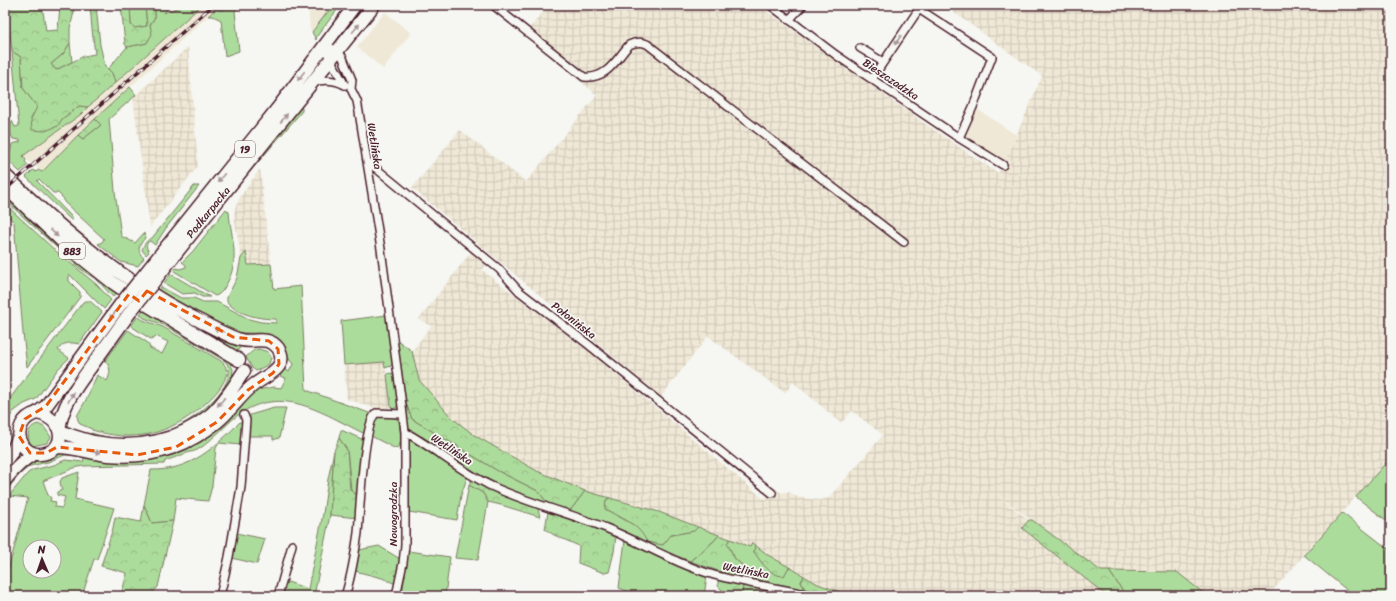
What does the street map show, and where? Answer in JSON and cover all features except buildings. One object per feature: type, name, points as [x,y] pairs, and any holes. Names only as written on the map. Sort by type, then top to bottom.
[{"type":"main road","name":"Podkarpacka","points":[[60,430],[63,411],[78,384],[131,311],[168,254],[355,5]]},
{"type":"main road","name":"Podkarpacka","points":[[38,413],[46,406],[120,305],[168,254],[312,82],[374,5]]},
{"type":"main road","name":"883","points":[[5,175],[61,228],[122,275],[157,297],[233,337],[242,340],[269,341],[274,344],[280,354],[281,360],[277,369],[273,373],[260,380],[248,390],[218,422],[200,435],[176,447],[154,453],[120,456],[57,447]]},
{"type":"main road","name":"883","points":[[5,187],[68,247],[112,282],[241,365],[247,375],[251,378],[260,380]]},
{"type":"main road","points":[[38,413],[49,418],[66,434],[109,445],[130,446],[152,443],[174,436],[187,430],[210,414],[222,402],[241,365],[240,356],[245,348],[256,340]]},
{"type":"main road","name":"19","points":[[5,461],[12,452],[19,436],[21,425],[25,419],[30,415],[38,413]]},
{"type":"main road","name":"19","points":[[57,447],[60,430]]},
{"type":"main road","points":[[19,436],[26,449],[34,454]]},
{"type":"main road","points":[[5,480],[26,458],[34,454],[46,453],[57,447]]},
{"type":"street","points":[[493,5],[584,77],[599,76],[607,70],[629,45],[638,42],[647,44],[904,242]]},
{"type":"street","name":"Bieszczadzka","points":[[770,5],[836,55],[959,138],[1003,165]]},
{"type":"street","points":[[789,20],[803,5]]},
{"type":"street","points":[[872,79],[920,7],[992,57],[959,138]]},
{"type":"street","name":"Wetlińska","points":[[324,45],[334,55],[352,80],[348,87]]},
{"type":"street","points":[[324,45],[334,55]]},
{"type":"street","points":[[860,48],[883,62]]},
{"type":"street","name":"Wetlińska","points":[[334,55],[356,101],[359,112],[382,257],[405,432],[470,474],[517,497],[603,527],[652,550],[712,574],[733,580],[782,588],[815,596]]},
{"type":"street","points":[[312,82],[327,79],[340,82],[348,87]]},
{"type":"street","name":"Połonińska","points":[[367,161],[498,269],[519,291],[589,345],[772,493]]},
{"type":"street","points":[[345,596],[351,577],[358,534],[363,473],[373,415],[376,413],[402,414]]},
{"type":"street","points":[[220,596],[229,557],[241,487],[246,420],[244,415]]},
{"type":"street","name":"Nowogrodzka","points":[[396,596],[405,545],[405,432]]},
{"type":"street","points":[[278,596],[292,545]]},
{"type":"highlighted area","points":[[147,291],[233,337],[269,341],[278,349],[279,364],[273,373],[248,390],[217,422],[176,447],[137,455],[57,447],[46,453],[30,453],[19,436],[25,419],[46,406],[129,294],[139,301]]},
{"type":"shaded area","points":[[202,5],[220,5],[81,132],[42,172],[22,156],[80,115]]},
{"type":"shaded area","points":[[308,5],[333,5],[312,32],[310,28]]},
{"type":"shaded area","points":[[549,5],[589,5],[592,8],[594,5],[758,5],[924,123],[998,173],[1002,168],[1042,76],[945,6],[946,5],[1391,5],[1391,457],[1268,596],[1207,596],[1177,572],[1101,571],[992,491],[1029,520],[1022,528],[1107,596],[852,596],[818,584],[768,555],[752,543],[750,547],[659,512],[585,491],[537,471],[474,435],[451,417],[419,380],[412,351],[431,326],[419,319],[471,252],[487,264],[482,270],[591,353],[764,499],[775,488],[781,493],[789,492],[797,497],[820,500],[829,498],[883,435],[852,411],[841,423],[793,382],[785,393],[708,336],[661,397],[412,188],[460,130],[526,182],[597,95],[537,45],[541,39],[529,29]]},
{"type":"shaded area","points":[[385,12],[411,33],[383,69],[357,47]]},
{"type":"shaded area","points":[[188,47],[198,166],[150,227],[133,98]]},
{"type":"shaded area","points":[[977,109],[1016,135],[1005,162],[965,136]]},
{"type":"shaded area","points":[[260,169],[271,264],[248,265],[244,254],[241,258],[234,216],[235,208],[240,197]]},
{"type":"shaded area","points":[[385,362],[391,407],[380,410],[347,399],[344,365]]},
{"type":"green space","points":[[7,5],[42,5],[46,31],[58,30],[60,5],[71,5],[74,12],[70,28],[70,43],[63,54],[51,64],[56,70],[84,56],[95,54],[90,5],[96,5],[100,45],[105,66],[112,73],[115,83],[88,107],[79,106],[62,119],[58,126],[45,131],[32,130],[31,119],[37,107],[23,88],[21,57],[12,51]]},
{"type":"green space","points":[[121,5],[130,5],[131,25],[135,28],[147,26],[145,5],[155,5],[155,17],[150,25],[152,34],[147,43],[127,47],[125,44]]},
{"type":"green space","points":[[130,5],[145,5],[147,26],[135,28],[131,25]]},
{"type":"green space","points":[[155,5],[170,5],[164,13],[183,5],[202,5],[115,83],[112,73],[108,69],[127,47],[147,43],[150,25],[155,17]]},
{"type":"green space","points":[[229,5],[240,5],[235,11],[239,51],[225,56],[221,20],[213,16],[208,16],[217,8],[223,11]]},
{"type":"green space","points":[[333,5],[341,5],[317,36],[316,40],[312,32]]},
{"type":"green space","points":[[70,43],[72,62],[56,70],[51,64],[63,54]]},
{"type":"green space","points":[[12,51],[21,57],[23,88],[38,107],[31,119],[62,119],[79,106],[88,107],[80,115],[23,156],[28,165],[20,172],[6,159],[10,153],[12,144],[20,142],[20,140],[13,139],[11,135],[12,121],[15,127],[19,126]]},
{"type":"green space","points":[[130,87],[136,95],[109,119],[115,191],[121,236],[135,243],[144,233],[145,238],[139,248],[140,253],[144,258],[138,266],[121,262],[98,244],[104,239],[64,202],[64,199],[58,193],[53,193],[39,179],[37,181],[70,215],[72,221],[26,177],[33,170],[36,172],[38,170],[42,172],[78,135],[83,139],[101,125],[95,119]]},
{"type":"green space","points":[[300,106],[302,111],[229,196]]},
{"type":"green space","points":[[95,119],[101,125],[83,139],[78,135]]},
{"type":"green space","points":[[194,186],[199,186],[166,228],[155,245],[150,241],[147,243],[149,252],[146,255],[142,250],[143,247]]},
{"type":"green space","points":[[5,195],[118,292],[113,297],[97,280],[79,268],[5,200]]},
{"type":"green space","points":[[5,204],[58,253],[96,284],[111,300],[104,309],[69,274],[69,281],[80,292],[80,297],[27,367],[14,222],[8,216],[5,218]]},
{"type":"green space","points":[[226,209],[229,212],[233,240],[233,266],[231,276],[225,287],[215,296],[174,271],[176,268],[180,269],[186,267],[186,265],[182,262],[193,251]]},
{"type":"green space","points":[[246,252],[248,265],[271,264],[274,289],[301,286],[306,390],[371,414],[365,431],[363,433],[317,410],[302,405],[286,402],[270,402],[254,406],[238,415],[201,448],[165,461],[164,464],[83,466],[74,468],[43,481],[48,495],[51,498],[50,501],[56,502],[55,507],[62,508],[65,497],[57,495],[57,492],[62,490],[60,482],[62,478],[79,472],[75,499],[114,508],[97,559],[94,559],[82,596],[5,596],[5,581],[28,498],[9,496],[28,473],[65,460],[83,462],[85,455],[115,461],[257,390],[274,387],[281,388],[286,378],[280,376],[285,369],[289,372],[293,364],[277,340],[268,335],[234,331],[157,292],[161,287],[181,298],[194,298],[203,302],[217,302],[249,319],[261,322],[276,323],[276,319],[256,317],[243,313],[227,302],[227,297],[237,278],[241,258]]},
{"type":"green space","points":[[171,274],[210,297],[202,297],[195,293],[182,294],[164,283]]},
{"type":"green space","points":[[152,299],[241,346],[237,352],[170,315]]},
{"type":"green space","points":[[90,301],[102,312],[79,344],[67,343],[60,347],[58,350],[69,358],[58,369],[36,399],[24,404],[13,412],[7,422],[5,430],[5,405],[83,302]]},
{"type":"green space","points":[[144,309],[227,358],[233,369],[232,380],[212,407],[184,427],[140,441],[90,436],[91,433],[114,438],[144,438],[170,430],[193,418],[209,404],[218,395],[228,377],[229,369],[225,361],[164,325],[144,318],[140,314]]},
{"type":"green space","points":[[387,315],[393,363],[391,366],[385,368],[384,362],[344,365],[341,321]]},
{"type":"green space","points":[[138,316],[143,320],[163,327],[221,361],[226,368],[226,377],[221,386],[204,405],[185,419],[164,430],[149,434],[128,436],[106,434],[92,430],[80,424],[77,416],[97,375],[107,381],[110,370],[105,361],[128,330],[148,343],[150,348],[162,354],[168,342],[156,336],[151,339],[131,326]]},
{"type":"green space","points":[[397,340],[412,351],[419,380],[451,417],[474,435],[537,471],[585,491],[569,512],[549,505],[538,491],[498,471],[412,419],[406,403]]},
{"type":"green space","points":[[259,349],[268,352],[271,358],[269,364],[256,371],[252,368],[246,357],[254,350]]},
{"type":"green space","points":[[389,373],[394,374],[398,400],[397,407],[393,409],[391,407],[387,375]]},
{"type":"green space","points":[[406,403],[412,419],[498,471],[538,491],[549,505],[509,490],[477,473],[423,437],[414,433],[408,428]]},
{"type":"green space","points":[[274,408],[286,408],[279,438],[273,440],[273,436],[248,436],[250,415]]},
{"type":"green space","points":[[378,415],[399,420],[401,439],[399,447],[394,448],[371,436],[372,423]]},
{"type":"green space","points":[[241,421],[243,425],[241,445],[219,443],[216,448],[212,486],[208,501],[176,498],[173,521],[152,523],[144,505],[151,470],[165,469],[190,462],[201,456],[222,440]]},
{"type":"green space","points":[[38,424],[44,427],[51,437],[47,443],[32,446],[28,436],[32,427]]},
{"type":"green space","points":[[341,430],[364,440],[358,496],[351,490],[347,450],[339,438]]},
{"type":"green space","points":[[339,438],[347,450],[350,490],[358,496],[357,518],[330,515],[334,451]]},
{"type":"green space","points":[[412,438],[466,474],[467,478],[461,495],[457,520],[409,512],[407,443]]},
{"type":"green space","points":[[334,451],[330,515],[314,596],[281,596],[285,581],[308,589]]},
{"type":"green space","points":[[65,452],[77,455],[65,455],[48,462],[30,466],[20,474],[5,492],[5,487],[16,473],[30,462],[45,460]]},
{"type":"green space","points":[[1391,457],[1391,524],[1356,497]]},
{"type":"green space","points":[[472,479],[538,508],[540,517],[488,502],[483,493],[469,485]]},
{"type":"green space","points":[[469,485],[483,493],[488,502],[478,560],[455,558]]},
{"type":"green space","points":[[585,491],[610,498],[606,500],[605,509],[634,525],[642,532],[671,535],[693,531],[698,527],[719,535],[690,561],[648,545],[607,524],[569,512]]},
{"type":"green space","points":[[610,498],[659,512],[698,527],[694,531],[671,535],[663,545],[647,542],[635,526],[605,509],[606,500]]},
{"type":"green space","points":[[144,505],[152,523],[173,521],[158,587],[150,596],[121,596],[127,573],[101,566],[115,517],[141,522]]},
{"type":"green space","points":[[548,512],[616,535],[609,572],[604,573],[578,563],[579,546],[554,535],[545,529]]},
{"type":"green space","points":[[1342,513],[1391,551],[1391,593],[1388,596],[1354,596],[1304,555]]},
{"type":"green space","points":[[1029,520],[1032,520],[1101,571],[1109,571],[1126,596],[1107,596],[1022,528]]},
{"type":"green space","points":[[236,533],[265,539],[257,564],[232,558]]},
{"type":"green space","points":[[719,535],[730,539],[727,543],[735,559],[744,567],[738,578],[690,561]]},
{"type":"green space","points":[[730,539],[750,547],[752,543],[755,545],[754,552],[784,575],[789,567],[804,576],[801,582],[806,591],[770,582],[752,581],[738,578],[744,567],[735,559],[727,543]]},
{"type":"green space","points":[[625,540],[707,576],[704,596],[640,596],[619,588]]},
{"type":"green space","points":[[755,545],[768,555],[789,567],[784,576],[774,574],[766,568],[754,552]]},
{"type":"green space","points":[[379,546],[400,559],[396,584],[382,578],[355,571],[359,550]]},
{"type":"green space","points":[[408,551],[450,557],[445,596],[400,596],[403,588]]},
{"type":"green space","points":[[1109,571],[1177,572],[1207,596],[1126,596]]},
{"type":"green space","points":[[804,576],[818,584],[851,596],[822,596],[806,591],[801,582]]},
{"type":"green space","points":[[718,579],[743,585],[742,596],[726,596],[718,586]]},
{"type":"green space","points":[[743,585],[785,592],[786,596],[742,596]]},
{"type":"railway","points":[[5,190],[213,5]]}]
